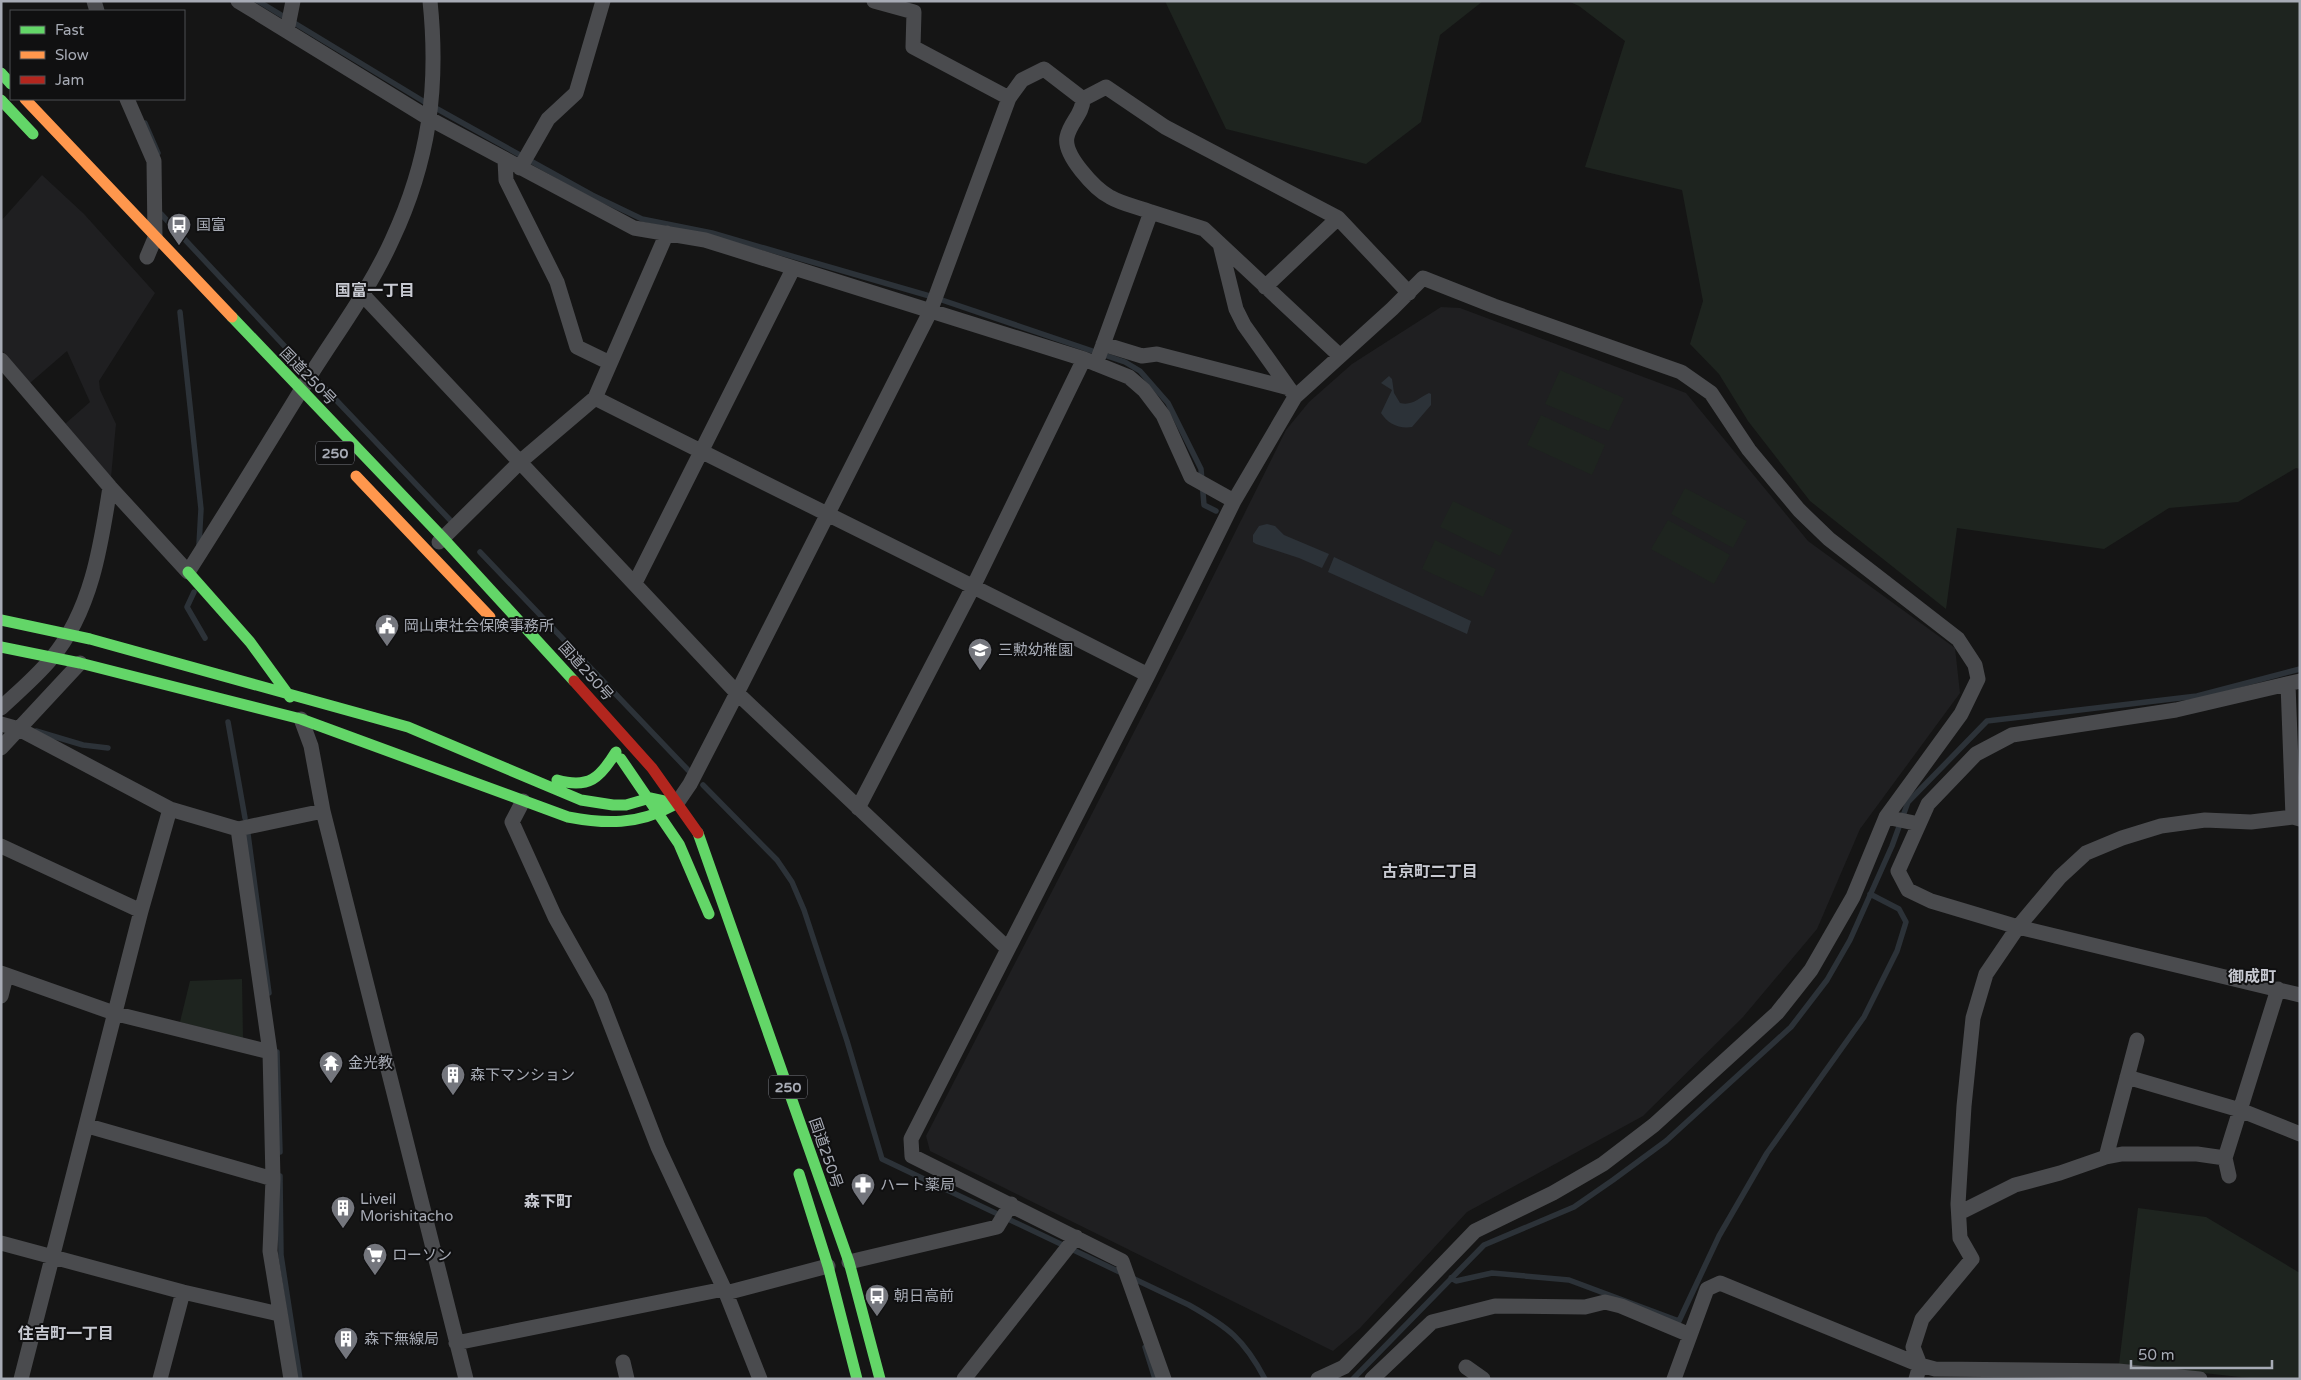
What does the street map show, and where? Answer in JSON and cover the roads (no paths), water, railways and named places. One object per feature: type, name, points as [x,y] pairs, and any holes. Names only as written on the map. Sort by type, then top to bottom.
[{"type":"main road","points":[[1,74],[10,83]]},
{"type":"main road","points":[[1,100],[41,143]]},
{"type":"main road","name":"国道250号","points":[[26,100],[155,238],[443,538],[652,768],[699,834],[849,1262],[880,1379]]},
{"type":"main road","name":"250","points":[[349,468],[495,623]]},
{"type":"main road","points":[[188,572],[250,642],[289,694],[301,719]]},
{"type":"main road","points":[[1,620],[68,635],[408,727],[581,800],[626,805],[650,798],[677,803]]},
{"type":"main road","points":[[1,647],[80,663],[301,719],[568,817],[592,822],[626,823],[660,814],[677,803]]},
{"type":"main road","points":[[510,770],[526,770],[570,785],[585,785],[606,770],[613,749],[650,798],[679,844],[714,929]]},
{"type":"main road","points":[[795,1163],[828,1266],[857,1379]]},
{"type":"street","points":[[238,1],[289,19],[505,160],[524,162],[634,228],[705,240],[793,269],[934,303],[1097,355],[1142,356],[1157,354],[1292,392]]},
{"type":"street","points":[[1,360],[110,487],[188,572],[362,294],[392,241],[415,184],[430,110],[434,45],[430,1]]},
{"type":"street","points":[[524,162],[548,119],[576,93],[603,1]]},
{"type":"street","points":[[874,1],[914,12],[913,47],[1009,98]]},
{"type":"street","points":[[677,803],[690,784],[737,693],[934,303],[1009,98],[1022,80],[1044,68],[1083,98]]},
{"type":"street","points":[[1083,98],[1106,88],[1165,127],[1338,218],[1409,293]]},
{"type":"street","points":[[1083,98],[1083,106],[1069,127],[1066,140],[1069,154],[1076,164],[1110,198],[1204,229],[1340,356]]},
{"type":"street","points":[[127,100],[154,161],[155,238],[148,257]]},
{"type":"street","points":[[505,160],[506,180],[557,282],[577,346],[610,363]]},
{"type":"street","points":[[858,808],[1097,355],[1151,212]]},
{"type":"street","points":[[1266,287],[1338,218]]},
{"type":"street","points":[[428,551],[521,461],[594,398],[667,233]]},
{"type":"street","points":[[1220,244],[1236,309],[1244,325],[1292,392]]},
{"type":"street","points":[[635,583],[793,269]]},
{"type":"street","points":[[1164,1379],[1122,1261],[1074,1240],[912,1156],[911,1139],[1148,675],[1234,501],[1292,392],[1340,356],[1423,278],[1494,306],[1681,372],[1711,393],[1732,421],[1749,450],[1799,510],[1829,539],[1958,639],[1975,665],[1978,678],[1961,714],[1901,820],[1853,897],[1811,970],[1777,1013],[1654,1125],[1602,1164],[1553,1193],[1475,1231],[1348,1372],[1318,1379]]},
{"type":"street","points":[[362,294],[737,693],[1007,948]]},
{"type":"street","points":[[1097,355],[1144,390],[1163,415],[1191,477],[1234,501]]},
{"type":"street","points":[[594,398],[827,516],[974,586],[1148,675]]},
{"type":"street","points":[[1,708],[52,658],[77,618],[93,573],[102,540],[110,487]]},
{"type":"street","points":[[1,748],[80,663]]},
{"type":"street","points":[[1901,820],[1928,804],[1976,754],[2012,735],[2176,710],[2294,682],[2296,818],[2251,822],[2205,820],[2161,826],[2122,838],[2086,853],[2060,877],[2018,927],[1986,974],[1973,1018],[1964,1106],[1959,1213],[1960,1238],[1972,1259],[1922,1318],[1913,1347],[1918,1372]]},
{"type":"street","points":[[301,719],[310,746],[323,811],[466,1379]]},
{"type":"street","points":[[1,724],[19,729],[170,809],[238,828],[323,811]]},
{"type":"street","points":[[524,801],[512,822],[555,917],[600,997],[658,1147],[725,1291],[760,1379]]},
{"type":"street","points":[[21,1379],[117,1014],[141,911],[170,809]]},
{"type":"street","points":[[1901,820],[1898,870],[1908,890],[1931,901],[2018,927],[2300,995]]},
{"type":"street","points":[[238,828],[270,1052],[273,1179],[270,1251],[291,1379]]},
{"type":"street","points":[[1,846],[141,911]]},
{"type":"street","points":[[1,996],[4,974],[117,1014],[270,1052]]},
{"type":"street","points":[[2229,1176],[2226,1158],[2278,989]]},
{"type":"street","points":[[2106,1157],[2137,1040]]},
{"type":"street","points":[[2127,1077],[2240,1110],[2300,1134]]},
{"type":"street","points":[[88,1126],[273,1179]]},
{"type":"street","points":[[1959,1213],[2015,1185],[2060,1173],[2106,1157],[2122,1154],[2197,1154],[2226,1158]]},
{"type":"street","points":[[849,1262],[997,1227],[1009,1207]]},
{"type":"street","points":[[964,1379],[1074,1240]]},
{"type":"street","points":[[1,1243],[183,1292],[279,1314]]},
{"type":"street","points":[[456,1343],[725,1291],[828,1266]]},
{"type":"street","points":[[1674,1379],[1706,1289],[1720,1283],[1918,1372],[1935,1369],[2200,1379]]},
{"type":"street","points":[[160,1379],[183,1292]]},
{"type":"street","points":[[1372,1379],[1432,1322],[1496,1306],[1585,1308],[1604,1302],[1620,1306],[1690,1335]]},
{"type":"street","points":[[623,1362],[627,1379]]},
{"type":"street","points":[[1466,1367],[1482,1379]]},
{"type":"waterway","points":[[258,1],[423,101],[592,195],[642,219],[712,233],[933,297],[1125,362],[1140,371],[1168,403],[1201,469],[1204,505],[1216,511]]},
{"type":"waterway","points":[[145,123],[158,153]]},
{"type":"waterway","points":[[161,214],[305,368]]},
{"type":"waterway","points":[[180,312],[201,509],[199,545]]},
{"type":"waterway","points":[[319,382],[450,520]]},
{"type":"waterway","points":[[480,552],[688,770]]},
{"type":"waterway","points":[[194,592],[187,607],[205,638]]},
{"type":"waterway","points":[[1353,1379],[1484,1245],[1574,1207],[1613,1180],[1666,1141],[1791,1027],[1827,980],[1850,940],[1892,846],[1908,802],[1987,721],[2197,696],[2300,669]]},
{"type":"waterway","points":[[228,722],[245,818]]},
{"type":"waterway","points":[[36,731],[83,745],[108,748]]},
{"type":"waterway","points":[[703,785],[777,860],[792,882],[804,910],[847,1041],[882,1159],[1189,1305],[1234,1335],[1250,1354],[1265,1379]]},
{"type":"waterway","points":[[248,834],[269,993]]},
{"type":"waterway","points":[[1451,1278],[1456,1281],[1492,1273],[1569,1280],[1679,1321],[1719,1236],[1767,1153],[1864,1017],[1897,951],[1906,922],[1899,909],[1870,894]]},
{"type":"waterway","points":[[277,1052],[280,1152]]},
{"type":"waterway","points":[[280,1176],[281,1255],[300,1379]]},
{"type":"waterway","points":[[1145,1347],[1155,1379]]},
{"type":"place","name":"国富","points":[[179,246]]},
{"type":"place","name":"岡山東社会保険事務所","points":[[387,647]]},
{"type":"place","name":"三勲幼稚園","points":[[980,671]]},
{"type":"place","name":"金光教","points":[[331,1084]]},
{"type":"place","name":"森下マンション","points":[[453,1096]]},
{"type":"place","name":"ハート薬局","points":[[863,1206]]},
{"type":"place","name":"Liveil Morishitacho","points":[[343,1229]]},
{"type":"place","name":"ローソン","points":[[375,1276]]},
{"type":"place","name":"朝日高前","points":[[877,1317]]},
{"type":"place","name":"森下無線局","points":[[346,1360]]},
{"type":"district","name":"国富一丁目","points":[[375,291]]},
{"type":"district","name":"古京町二丁目","points":[[1430,872]]},
{"type":"district","name":"御成町","points":[[2252,977]]},
{"type":"district","name":"森下町","points":[[548,1202]]},
{"type":"district","name":"住吉町一丁目","points":[[66,1334]]}]
